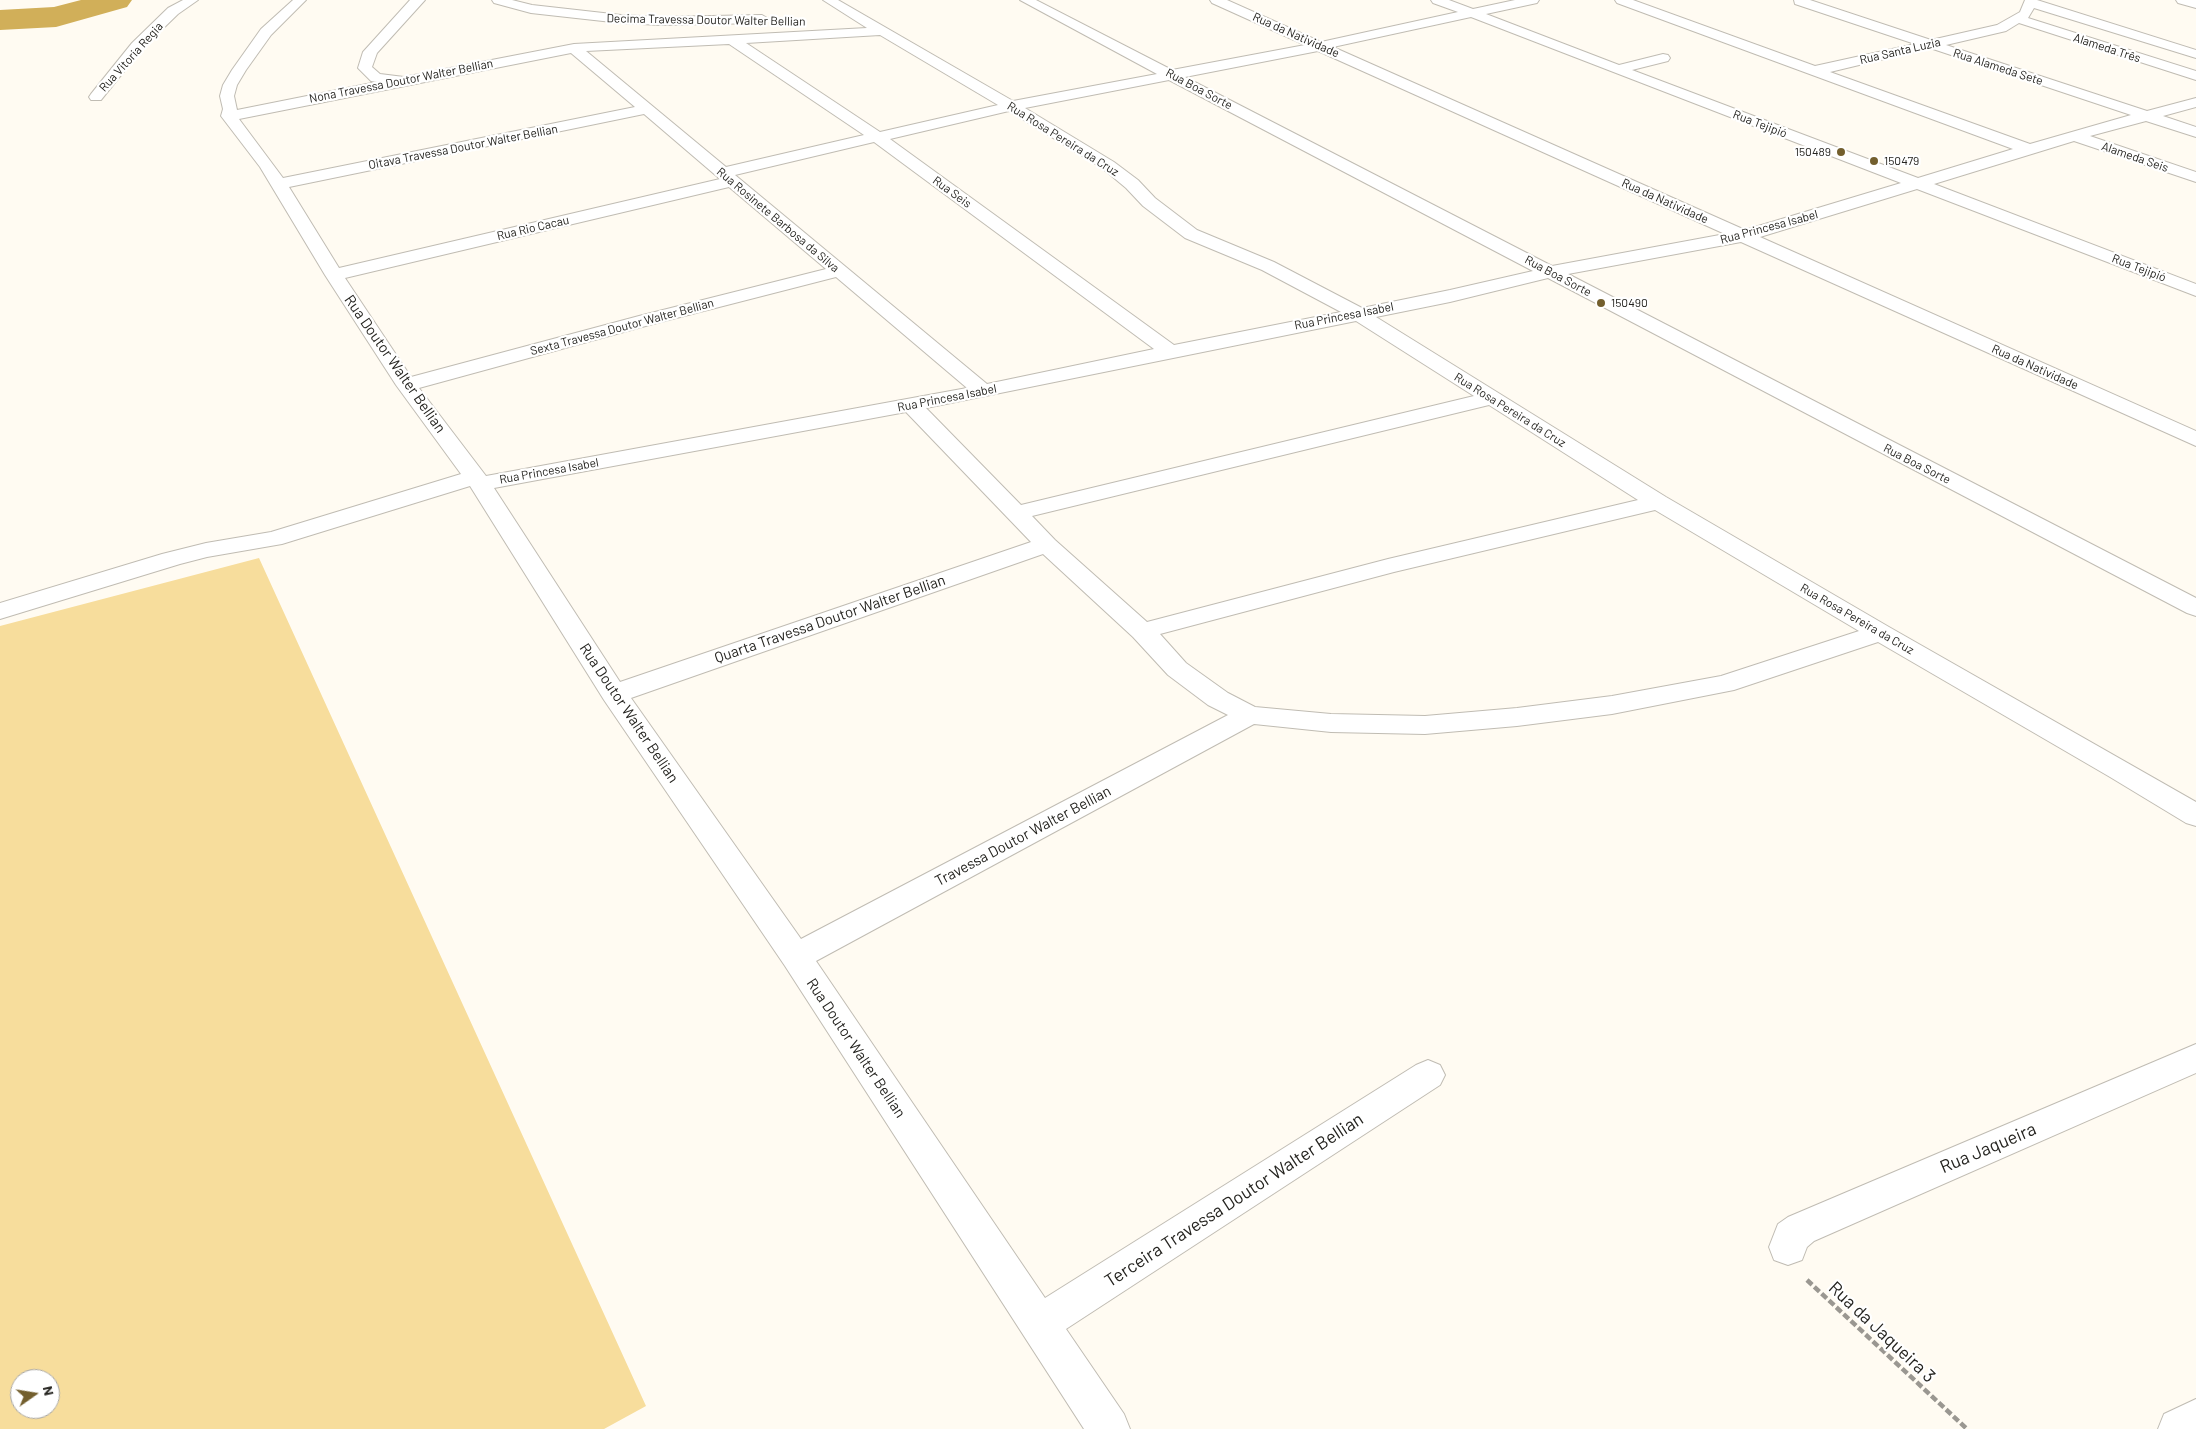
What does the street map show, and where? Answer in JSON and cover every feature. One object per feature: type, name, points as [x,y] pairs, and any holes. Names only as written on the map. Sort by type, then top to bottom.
[{"type":"street","name":"Rua Vitoria Regia","points":[[96,97],[138,46],[173,11],[192,0]]},
{"type":"street","points":[[228,116],[230,109],[227,96],[230,85],[239,70],[266,32],[300,0]]},
{"type":"street","points":[[405,81],[376,78],[365,68],[370,52],[414,3],[419,0]]},
{"type":"street","name":"Decima Travessa Doutor Walter Bellian","points":[[498,0],[531,9],[621,19],[661,21],[778,20]]},
{"type":"street","name":"Rua Rosa Pereira da Cruz","points":[[829,0],[1108,165],[1132,184],[1148,202],[1191,234],[1268,266],[1356,313],[1658,502],[2196,816]]},
{"type":"street","name":"Rua Boa Sorte","points":[[1026,0],[2196,608]]},
{"type":"street","name":"Rua da Natividade","points":[[1216,0],[2196,440]]},
{"type":"street","name":"Rua Tejipió","points":[[1437,0],[2196,290]]},
{"type":"street","name":"Rua Rio Cacau","points":[[334,275],[728,177],[877,137],[1011,106],[1321,46],[1533,0]]},
{"type":"street","points":[[1621,0],[2030,150]]},
{"type":"street","points":[[2182,0],[2196,4]]},
{"type":"street","name":"Rua Alameda Sete","points":[[1800,2],[2196,132]]},
{"type":"street","points":[[2018,20],[2026,14],[2031,2],[2196,54]]},
{"type":"street","name":"Rua Santa Luzia","points":[[1814,70],[2001,28],[2018,20]]},
{"type":"street","name":"Alameda Três","points":[[2018,20],[2196,76]]},
{"type":"street","name":"Decima Travessa Doutor Walter Bellian","points":[[806,22],[831,25],[855,32]]},
{"type":"street","points":[[855,32],[884,32]]},
{"type":"street","name":"Nona Travessa Doutor Walter Bellian","points":[[228,116],[574,48],[855,32]]},
{"type":"street","name":"Rua Seis","points":[[730,38],[877,137],[1170,352]]},
{"type":"street","name":"Rua Rosinete Barbosa da Silva","points":[[574,48],[983,391]]},
{"type":"street","points":[[1618,69],[1663,58]]},
{"type":"street","name":"Rua Princesa Isabel","points":[[0,611],[171,559],[206,550],[274,539],[478,480],[911,405],[1356,313],[1450,296],[1551,272],[1745,236],[1918,185],[2074,136],[2196,102]]},
{"type":"street","name":"Oitava Travessa Doutor Walter Bellian","points":[[279,184],[647,109]]},
{"type":"street","name":"Rua Doutor Walter Bellian","points":[[228,116],[267,165],[334,275],[406,386],[478,480],[614,694],[796,958],[1109,1429]]},
{"type":"street","name":"Alameda Seis","points":[[2074,136],[2196,177]]},
{"type":"street","name":"Sexta Travessa Doutor Walter Bellian","points":[[406,386],[646,320],[839,270]]},
{"type":"street","points":[[1016,512],[1491,398]]},
{"type":"street","points":[[911,405],[1047,545],[1142,631],[1177,669],[1218,699],[1250,715],[1331,724],[1425,725],[1517,717],[1602,706],[1724,684],[1880,633]]},
{"type":"street","points":[[1142,631],[1388,566],[1658,502]]},
{"type":"street","name":"Quarta Travessa Doutor Walter Bellian","points":[[614,694],[1047,545]]},
{"type":"street","name":"Travessa Doutor Walter Bellian","points":[[796,958],[1250,715]]},
{"type":"street","name":"Rua Jaqueira","points":[[1788,1248],[1792,1236],[1801,1228],[2196,1058]]},
{"type":"street","name":"Terceira Travessa Doutor Walter Bellian","points":[[1039,1324],[1428,1075]]},
{"type":"street","points":[[2179,1429],[2196,1420]]},
{"type":"path","name":"Rua da Jaqueira 3","points":[[1788,1248],[1792,1258],[1806,1279],[1967,1429]]},
{"type":"shaded area","points":[[259,558],[646,1406],[604,1429],[0,1429],[0,626]]},
{"type":"waterway","points":[[0,20],[56,17],[116,0]]},
{"type":"place","name":"150489","points":[[1841,152]]},
{"type":"place","name":"150479","points":[[1874,161]]},
{"type":"place","name":"150490","points":[[1601,303]]}]
